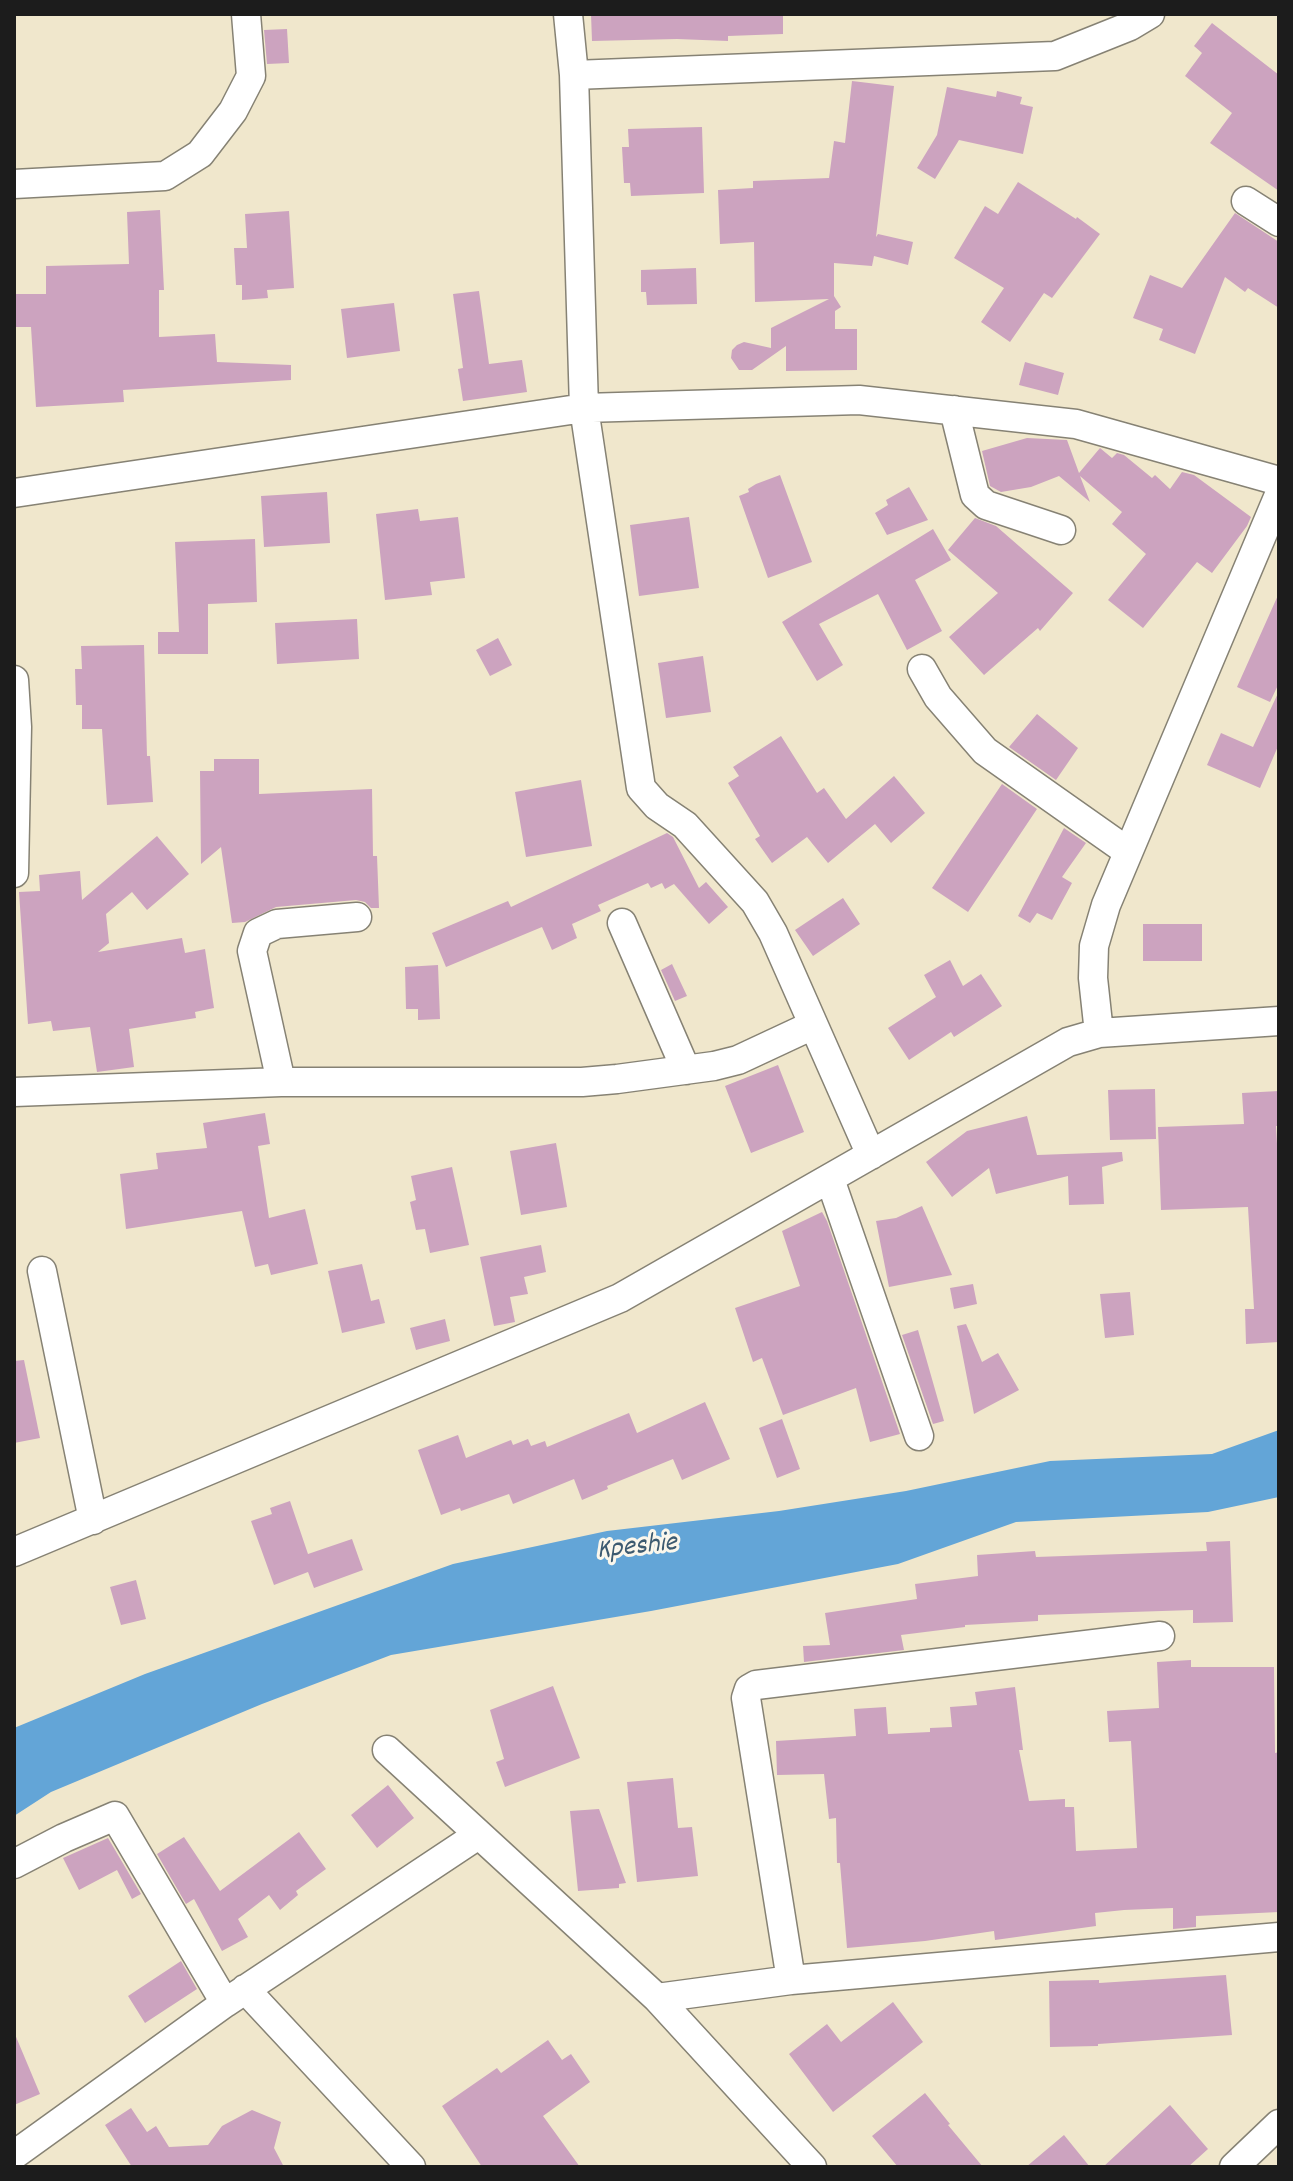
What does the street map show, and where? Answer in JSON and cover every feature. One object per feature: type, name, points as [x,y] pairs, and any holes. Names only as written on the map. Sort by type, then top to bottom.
[{"type":"street","points":[[14,184],[165,176],[200,154],[233,111],[251,76],[246,14]]},
{"type":"street","points":[[568,14],[574,75],[584,408],[641,788],[657,806],[685,825],[755,902],[773,933],[871,1155]]},
{"type":"street","points":[[574,75],[1055,56],[1130,26],[1150,14]]},
{"type":"street","points":[[1246,201],[1279,222]]},
{"type":"street","points":[[14,493],[584,408],[859,400],[1076,424],[1279,481]]},
{"type":"street","points":[[954,410],[975,495],[986,505],[1061,530]]},
{"type":"street","points":[[1099,1033],[1093,978],[1094,946],[1106,905],[1279,495]]},
{"type":"street","points":[[922,669],[938,697],[985,751],[1127,851]]},
{"type":"street","points":[[14,680],[17,727],[14,873]]},
{"type":"street","points":[[281,1082],[252,951],[258,933],[277,924],[357,917]]},
{"type":"street","points":[[622,923],[686,1070]]},
{"type":"street","points":[[14,1552],[595,1310],[1068,1042],[1099,1033],[1279,1021]]},
{"type":"street","points":[[14,1092],[281,1082],[582,1082],[686,1070],[751,1056],[813,1025]]},
{"type":"street","points":[[830,1179],[919,1436]]},
{"type":"street","points":[[42,1271],[93,1520]]},
{"type":"street","points":[[791,1980],[746,1698],[749,1689],[756,1685],[1160,1636]]},
{"type":"street","points":[[387,1750],[657,1998],[812,2167]]},
{"type":"street","points":[[14,1864],[115,1816],[235,1996],[411,2167]]},
{"type":"street","points":[[14,2155],[235,1996],[478,1835]]},
{"type":"street","points":[[657,1998],[791,1980],[1279,1937]]},
{"type":"street","points":[[1244,2164],[1279,2124]]},
{"type":"water","name":"Kpeshie","points":[[1279,1430],[1279,1497],[1208,1512],[1016,1522],[898,1564],[651,1611],[391,1655],[262,1704],[51,1792],[14,1816],[14,1728],[145,1674],[453,1564],[607,1531],[779,1511],[906,1491],[1050,1461],[1212,1454]]},
{"type":"building","points":[[591,14],[783,14],[783,34],[728,36],[728,41],[592,41]]},
{"type":"building","points":[[1212,23],[1279,75],[1279,191],[1210,143],[1232,113],[1185,76],[1202,53],[1194,46]]},
{"type":"building","points":[[287,29],[289,63],[267,64],[264,30]]},
{"type":"building","points":[[852,81],[894,86],[876,237],[878,234],[913,242],[908,265],[874,256],[872,266],[834,263],[834,296],[841,307],[835,311],[835,329],[857,329],[857,370],[786,371],[786,346],[752,370],[739,370],[731,358],[732,350],[737,345],[744,342],[771,348],[771,328],[829,299],[755,302],[754,242],[720,244],[718,190],[753,188],[753,181],[829,178],[834,141],[845,143]]},
{"type":"building","points":[[947,87],[996,97],[997,91],[1022,97],[1020,104],[1033,107],[1023,154],[959,140],[935,179],[917,168],[937,135]]},
{"type":"building","points":[[702,127],[704,193],[631,196],[630,183],[624,183],[622,147],[629,147],[628,129]]},
{"type":"building","points":[[1018,182],[1100,234],[1052,298],[1044,293],[1010,342],[981,322],[1004,288],[954,258],[985,206],[998,214]]},
{"type":"building","points":[[160,210],[164,290],[159,290],[159,337],[215,334],[217,362],[291,365],[291,380],[123,390],[124,402],[36,407],[31,327],[14,327],[14,294],[46,294],[46,266],[129,264],[127,212]]},
{"type":"building","points":[[289,211],[294,288],[267,290],[268,298],[242,300],[242,285],[236,285],[234,248],[247,248],[245,214]]},
{"type":"building","points":[[1235,213],[1279,242],[1279,308],[1248,288],[1245,292],[1225,277],[1195,354],[1159,340],[1163,329],[1133,318],[1150,275],[1182,288]]},
{"type":"building","points":[[696,268],[697,304],[647,305],[646,292],[641,292],[641,270]]},
{"type":"building","points":[[479,291],[489,364],[522,360],[527,392],[463,401],[458,369],[463,368],[453,294]]},
{"type":"building","points":[[394,303],[400,351],[347,358],[341,309]]},
{"type":"building","points":[[1025,362],[1064,373],[1058,395],[1019,385]]},
{"type":"building","points":[[1027,438],[1067,440],[1079,473],[1100,448],[1112,458],[1117,453],[1124,455],[1170,489],[1182,472],[1194,475],[1251,517],[1212,573],[1197,562],[1143,628],[1108,600],[1146,554],[1112,524],[1122,512],[1080,476],[1090,502],[1059,476],[1031,487],[1001,492],[990,486],[982,451]]},
{"type":"building","points":[[780,475],[812,562],[768,578],[739,496],[749,492],[748,489],[756,484]]},
{"type":"building","points":[[909,487],[928,520],[887,535],[875,513],[888,505],[886,500]]},
{"type":"building","points":[[327,492],[330,543],[264,547],[261,496]]},
{"type":"building","points":[[418,509],[420,521],[458,517],[465,578],[430,582],[432,595],[385,600],[376,514]]},
{"type":"building","points":[[689,517],[699,588],[639,596],[630,525]]},
{"type":"building","points":[[975,518],[996,526],[1073,593],[1040,631],[1038,628],[984,675],[949,637],[998,593],[948,550]]},
{"type":"building","points":[[933,529],[951,560],[915,580],[942,631],[907,650],[878,594],[819,624],[843,665],[817,681],[782,622]]},
{"type":"building","points":[[255,539],[257,602],[208,604],[208,654],[158,654],[158,632],[179,632],[175,542]]},
{"type":"building","points":[[1279,593],[1279,683],[1270,702],[1237,687]]},
{"type":"building","points":[[357,619],[359,659],[277,664],[275,623]]},
{"type":"building","points":[[498,638],[512,665],[490,676],[476,650]]},
{"type":"building","points":[[144,645],[147,756],[150,756],[153,802],[107,805],[102,729],[82,729],[82,705],[76,705],[75,669],[82,669],[81,646]]},
{"type":"building","points":[[703,656],[711,712],[666,718],[658,663]]},
{"type":"building","points":[[1279,691],[1279,744],[1260,788],[1207,765],[1221,733],[1253,747]]},
{"type":"building","points":[[1037,714],[1078,748],[1056,780],[1009,747]]},
{"type":"building","points":[[781,736],[817,793],[824,788],[846,819],[894,776],[925,813],[891,843],[875,824],[828,863],[807,837],[772,863],[755,839],[760,836],[728,783],[739,776],[733,767]]},
{"type":"building","points":[[214,759],[259,759],[259,794],[372,789],[373,856],[377,856],[379,908],[371,908],[365,902],[356,900],[276,907],[245,922],[232,923],[221,847],[201,864],[200,771],[214,771]]},
{"type":"building","points":[[581,780],[592,846],[526,857],[515,792]]},
{"type":"building","points":[[1002,784],[1037,809],[968,912],[932,888]]},
{"type":"building","points":[[1064,828],[1086,843],[1062,877],[1072,883],[1052,920],[1037,913],[1030,923],[1018,916]]},
{"type":"building","points":[[667,833],[673,837],[699,888],[706,882],[728,907],[709,924],[674,884],[665,889],[662,883],[651,888],[648,883],[598,905],[601,911],[572,924],[577,938],[552,950],[542,927],[446,967],[432,933],[508,901],[511,907]]},
{"type":"building","points":[[157,836],[189,874],[147,910],[132,892],[106,914],[109,943],[98,952],[182,938],[185,953],[205,949],[214,1008],[195,1012],[196,1018],[129,1029],[134,1067],[97,1072],[90,1027],[53,1031],[51,1021],[28,1024],[19,892],[40,891],[39,875],[80,871],[82,900]]},
{"type":"building","points":[[843,898],[860,924],[813,956],[795,930]]},
{"type":"building","points":[[1143,924],[1202,924],[1202,961],[1143,961]]},
{"type":"building","points":[[950,960],[963,986],[981,974],[1002,1006],[954,1037],[951,1032],[909,1060],[888,1028],[936,997],[924,975]]},
{"type":"building","points":[[672,964],[687,996],[675,1001],[661,970]]},
{"type":"building","points":[[438,965],[440,1019],[418,1020],[418,1009],[406,1009],[405,967]]},
{"type":"building","points":[[778,1065],[804,1132],[751,1153],[725,1086]]},
{"type":"building","points":[[1155,1089],[1156,1139],[1110,1140],[1108,1090]]},
{"type":"building","points":[[1279,1091],[1279,1126],[1276,1126],[1279,1342],[1246,1344],[1245,1309],[1254,1309],[1248,1207],[1161,1210],[1158,1127],[1244,1124],[1242,1093]]},
{"type":"building","points":[[265,1113],[270,1144],[258,1146],[269,1218],[305,1209],[318,1264],[271,1275],[268,1264],[255,1267],[242,1211],[126,1229],[120,1174],[158,1169],[156,1153],[207,1148],[203,1123]]},
{"type":"building","points":[[1027,1116],[1037,1155],[1122,1152],[1123,1161],[1102,1167],[1104,1204],[1069,1205],[1068,1176],[996,1194],[989,1168],[952,1197],[926,1162],[967,1131]]},
{"type":"building","points":[[556,1143],[567,1207],[521,1215],[510,1151]]},
{"type":"building","points":[[452,1167],[469,1245],[430,1253],[425,1229],[416,1230],[410,1202],[416,1200],[411,1176]]},
{"type":"building","points":[[922,1206],[952,1275],[889,1287],[876,1221],[896,1218]]},
{"type":"building","points":[[822,1212],[900,1434],[870,1442],[856,1388],[783,1415],[762,1358],[753,1362],[735,1308],[800,1286],[782,1231]]},
{"type":"building","points":[[541,1245],[546,1272],[524,1277],[528,1294],[510,1297],[515,1322],[494,1326],[480,1257]]},
{"type":"building","points":[[362,1264],[371,1301],[379,1299],[385,1323],[342,1333],[328,1271]]},
{"type":"building","points":[[973,1284],[977,1304],[954,1309],[950,1288]]},
{"type":"building","points":[[1130,1292],[1134,1335],[1105,1338],[1100,1294]]},
{"type":"building","points":[[445,1319],[450,1341],[416,1350],[410,1328]]},
{"type":"building","points":[[966,1324],[982,1362],[998,1353],[1019,1390],[974,1414],[957,1326]]},
{"type":"building","points":[[918,1330],[944,1421],[933,1424],[902,1335]]},
{"type":"building","points":[[24,1360],[40,1438],[14,1443],[14,1361]]},
{"type":"building","points":[[705,1402],[730,1459],[682,1480],[673,1459],[607,1486],[608,1489],[582,1500],[574,1479],[513,1504],[509,1494],[441,1515],[418,1450],[458,1435],[466,1458],[511,1440],[513,1445],[528,1439],[531,1446],[545,1441],[547,1447],[629,1413],[637,1433]]},
{"type":"building","points":[[782,1419],[800,1469],[777,1478],[759,1428]]},
{"type":"building","points":[[290,1501],[308,1554],[352,1539],[363,1570],[314,1588],[308,1572],[274,1585],[251,1521],[272,1514],[270,1508]]},
{"type":"building","points":[[1230,1541],[1233,1622],[1193,1623],[1193,1610],[1038,1615],[1038,1621],[965,1625],[901,1635],[904,1650],[804,1662],[803,1646],[830,1645],[825,1613],[917,1599],[915,1584],[978,1576],[977,1555],[1035,1551],[1036,1557],[1207,1551],[1206,1542]]},
{"type":"building","points":[[136,1580],[146,1619],[121,1625],[110,1587]]},
{"type":"building","points":[[1191,1660],[1191,1667],[1274,1667],[1275,1753],[1279,1752],[1279,1912],[1196,1916],[1196,1927],[1173,1929],[1173,1908],[1124,1910],[1095,1913],[1096,1926],[995,1940],[994,1931],[847,1948],[840,1863],[837,1863],[836,1818],[829,1819],[824,1774],[777,1775],[776,1741],[856,1736],[854,1709],[886,1707],[888,1734],[930,1732],[930,1728],[952,1727],[950,1707],[977,1705],[975,1692],[1015,1687],[1023,1750],[1019,1750],[1029,1801],[1065,1799],[1065,1807],[1074,1807],[1076,1851],[1137,1848],[1131,1741],[1109,1742],[1107,1711],[1159,1708],[1157,1662]]},
{"type":"building","points":[[553,1686],[580,1758],[505,1787],[496,1762],[504,1759],[490,1710]]},
{"type":"building","points":[[673,1778],[678,1828],[692,1827],[698,1876],[637,1882],[627,1782]]},
{"type":"building","points":[[388,1785],[414,1818],[377,1848],[351,1815]]},
{"type":"building","points":[[599,1809],[626,1883],[619,1884],[619,1888],[578,1891],[570,1811]]},
{"type":"building","points":[[299,1832],[326,1869],[296,1891],[298,1895],[280,1910],[269,1895],[238,1919],[248,1937],[222,1951],[194,1899],[186,1904],[157,1854],[184,1837],[220,1891]]},
{"type":"building","points":[[108,1838],[141,1894],[132,1899],[117,1870],[79,1890],[63,1858]]},
{"type":"building","points":[[181,1961],[197,1989],[145,2023],[128,1996]]},
{"type":"building","points":[[1226,1975],[1232,2035],[1050,2047],[1049,1981],[1099,1980],[1099,1983]]},
{"type":"building","points":[[893,2002],[923,2042],[833,2112],[789,2054],[827,2024],[841,2042]]},
{"type":"building","points":[[14,2032],[40,2094],[14,2105]]},
{"type":"building","points":[[548,2040],[562,2060],[571,2054],[590,2082],[543,2116],[580,2167],[482,2167],[442,2106],[497,2068],[501,2073]]},
{"type":"building","points":[[925,2093],[983,2167],[898,2167],[872,2136]]},
{"type":"building","points":[[1170,2105],[1208,2149],[1188,2167],[1103,2167]]},
{"type":"building","points":[[131,2108],[147,2132],[156,2126],[169,2147],[208,2145],[222,2126],[252,2110],[281,2122],[274,2148],[284,2167],[132,2167],[105,2125]]},
{"type":"building","points":[[1064,2135],[1090,2167],[1026,2167]]}]
